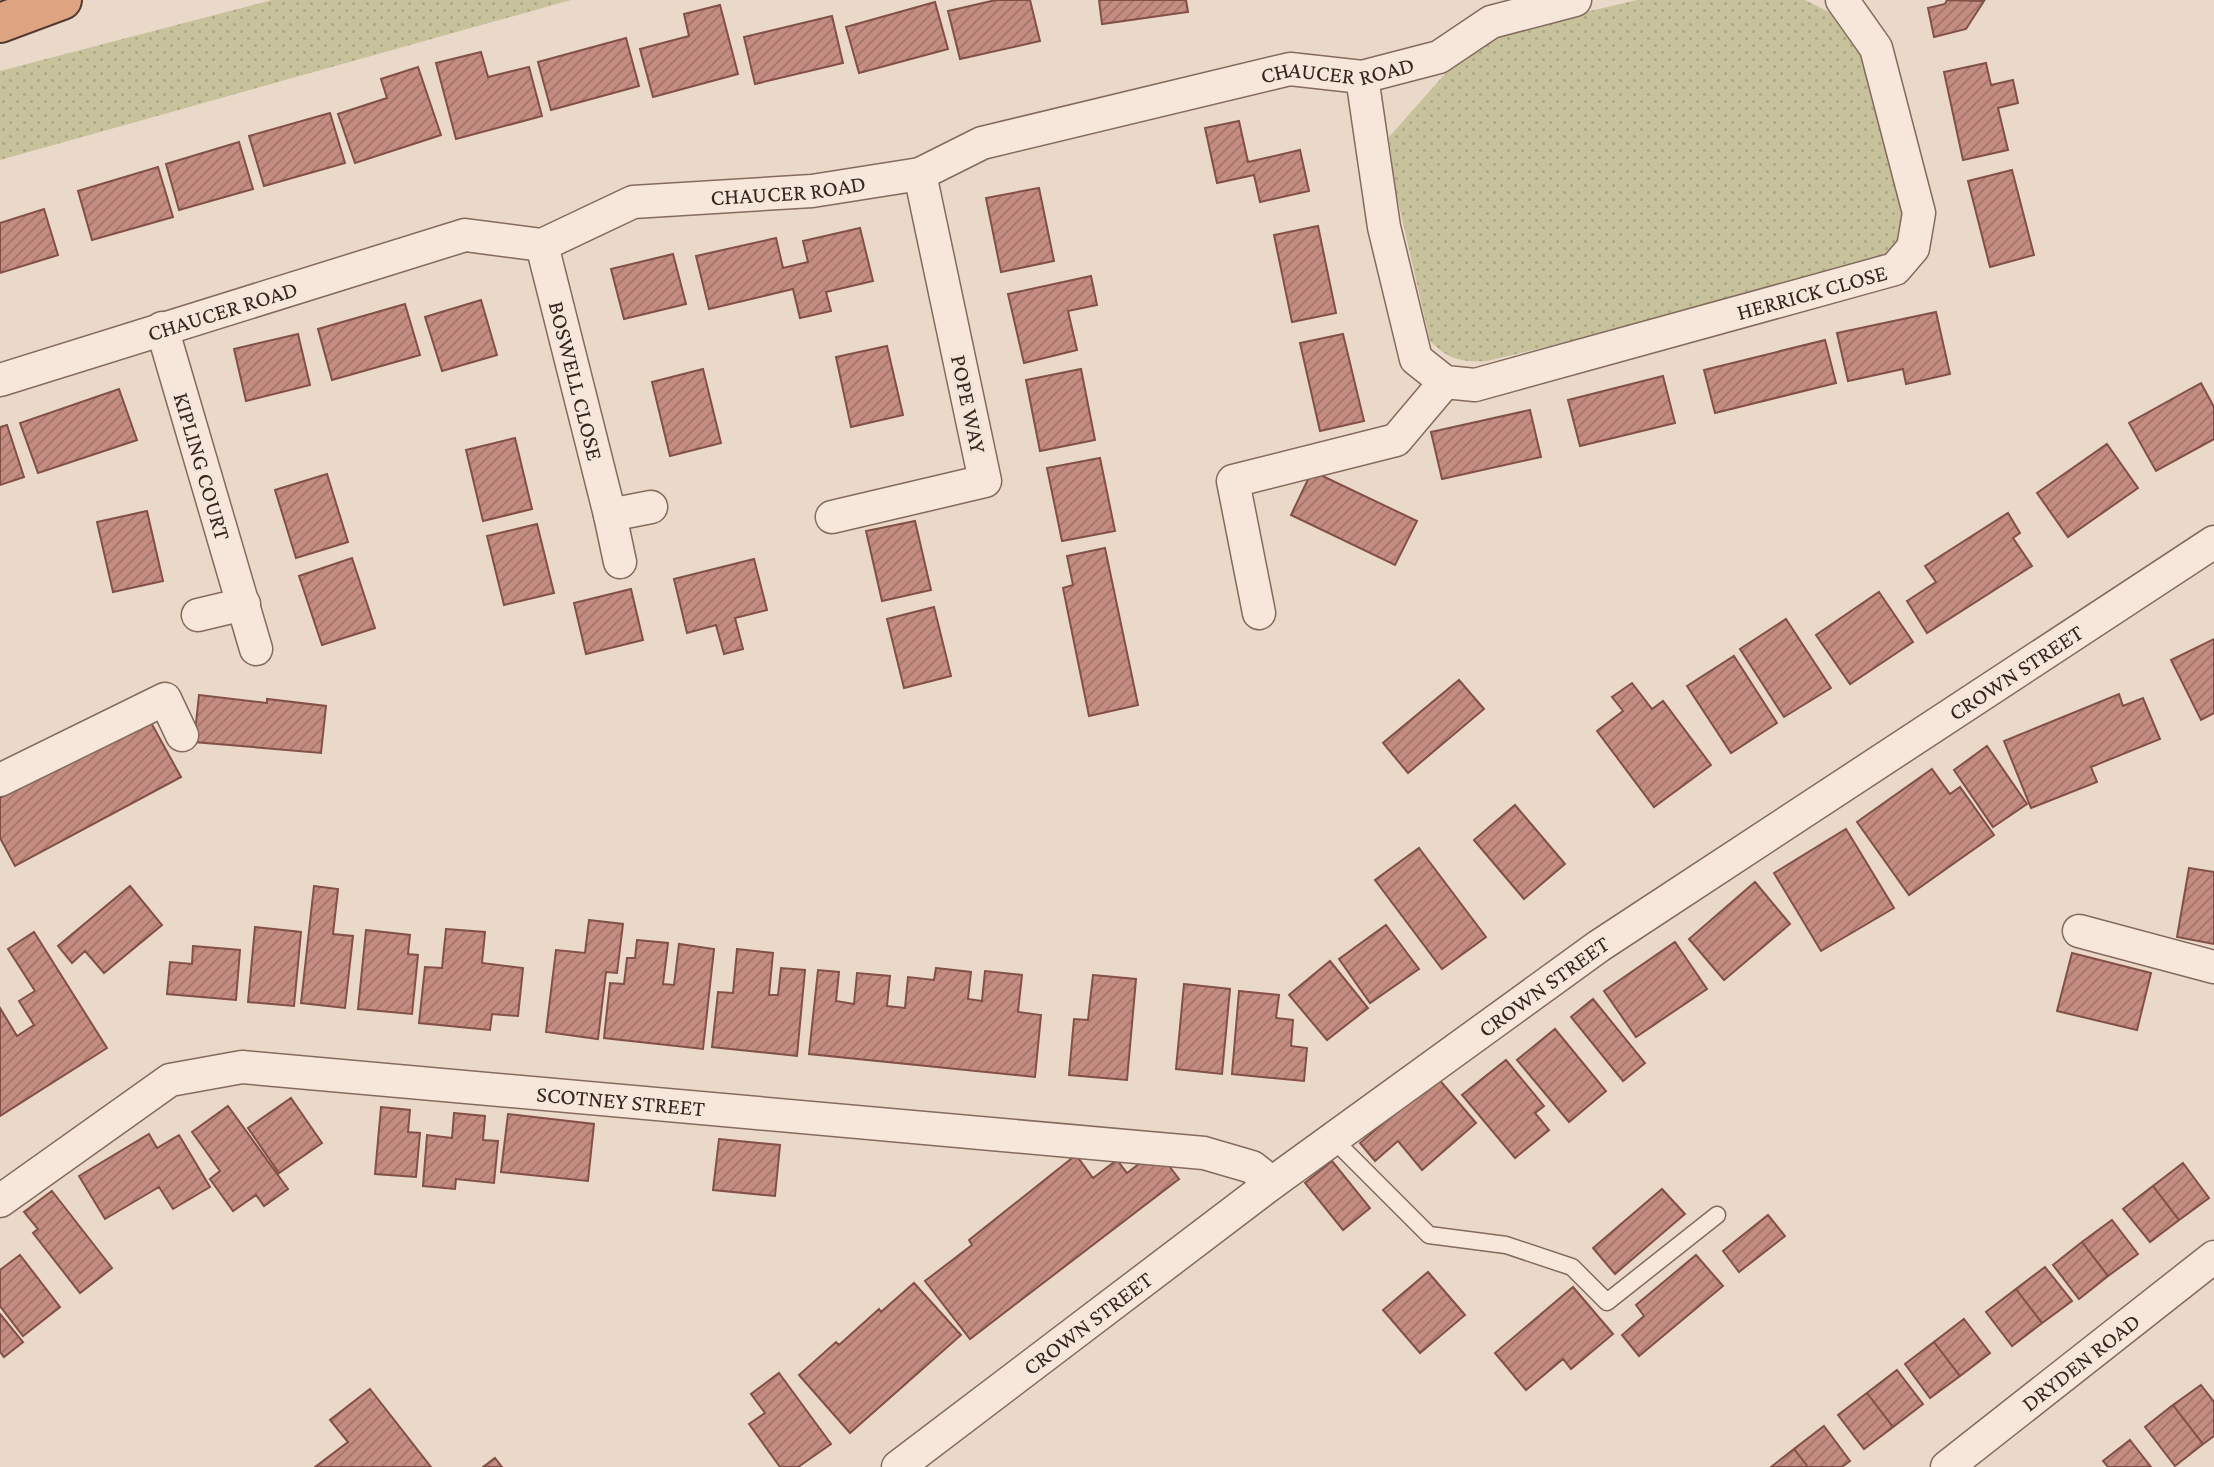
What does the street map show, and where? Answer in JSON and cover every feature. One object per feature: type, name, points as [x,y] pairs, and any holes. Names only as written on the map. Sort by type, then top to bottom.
[{"type":"highway","points":[[0,11],[40,0]]},
{"type":"highway","points":[[0,23],[62,0]]},
{"type":"street","name":"CHAUCER ROAD","points":[[0,380],[465,235],[542,245],[633,202],[812,191],[920,174],[982,143],[1290,69],[1362,77],[1439,57],[1491,22],[1575,0]]},
{"type":"street","name":"HERRICK CLOSE","points":[[1445,382],[1475,385],[1895,269],[1913,248],[1919,213],[1876,48],[1842,0]]},
{"type":"street","points":[[1259,613],[1233,481],[1396,440],[1445,382],[1416,359],[1384,227],[1362,77]]},
{"type":"street","name":"POPE WAY","points":[[832,517],[985,481],[920,174]]},
{"type":"street","name":"BOSWELL CLOSE","points":[[542,245],[620,562]]},
{"type":"street","name":"KIPLING COURT","points":[[162,328],[256,649]]},
{"type":"street","points":[[610,516],[651,507]]},
{"type":"street","name":"CROWN STREET","points":[[898,1467],[1272,1183],[1600,946],[2214,542]]},
{"type":"street","points":[[198,615],[244,604]]},
{"type":"street","points":[[0,780],[165,699],[181,735]]},
{"type":"street","points":[[2079,931],[2214,967]]},
{"type":"street","name":"SCOTNEY STREET","points":[[0,1200],[170,1080],[242,1067],[1204,1153],[1252,1167],[1272,1183]]},
{"type":"street","name":"DRYDEN ROAD","points":[[1947,1467],[2214,1257]]},
{"type":"lane","points":[[1333,1139],[1429,1235],[1506,1245],[1572,1267],[1607,1302],[1717,1215]]},
{"type":"shaded area","points":[[272,0],[571,0],[0,160],[0,71]]},
{"type":"shaded area","points":[[1637,0],[1805,0],[1833,14],[1856,44],[1872,88],[1904,213],[1902,230],[1891,253],[1842,276],[1487,361],[1470,361],[1450,356],[1430,341],[1395,188],[1389,137],[1444,75],[1495,39],[1543,22]]},
{"type":"building","points":[[996,0],[1030,0],[1040,41],[960,59],[948,11]]},
{"type":"building","points":[[1099,0],[1186,0],[1188,12],[1102,24]]},
{"type":"building","points":[[1947,0],[1984,1],[1966,29],[1934,37],[1928,8],[1945,4]]},
{"type":"building","points":[[935,2],[948,49],[859,73],[846,27]]},
{"type":"building","points":[[720,5],[738,74],[653,97],[640,49],[689,36],[684,14]]},
{"type":"building","points":[[832,16],[843,63],[755,84],[744,37]]},
{"type":"building","points":[[626,38],[639,86],[551,110],[538,62]]},
{"type":"building","points":[[481,52],[488,77],[529,67],[542,116],[456,139],[436,63]]},
{"type":"building","points":[[1986,63],[1991,85],[2013,80],[2018,103],[1998,108],[2008,150],[1963,160],[1944,72]]},
{"type":"building","points":[[418,67],[441,135],[355,163],[338,114],[387,98],[381,79]]},
{"type":"building","points":[[330,113],[345,163],[264,186],[249,136]]},
{"type":"building","points":[[1239,121],[1248,162],[1300,150],[1309,191],[1260,202],[1254,175],[1217,183],[1205,128]]},
{"type":"building","points":[[239,142],[253,189],[179,210],[166,164]]},
{"type":"building","points":[[158,167],[173,217],[92,240],[78,191]]},
{"type":"building","points":[[2012,170],[2034,255],[1990,267],[1968,181]]},
{"type":"building","points":[[1039,188],[1054,261],[1001,272],[986,198]]},
{"type":"building","points":[[44,209],[58,255],[0,273],[0,223]]},
{"type":"building","points":[[1318,226],[1336,313],[1292,322],[1274,235]]},
{"type":"building","points":[[860,228],[873,281],[826,292],[831,311],[800,318],[793,289],[709,309],[696,256],[776,238],[783,268],[808,262],[803,241]]},
{"type":"building","points":[[673,254],[686,304],[624,319],[611,269]]},
{"type":"building","points":[[1091,276],[1097,305],[1068,311],[1077,350],[1024,363],[1008,294]]},
{"type":"building","points":[[481,300],[497,355],[442,371],[425,317]]},
{"type":"building","points":[[405,304],[420,355],[332,380],[318,329]]},
{"type":"building","points":[[1936,312],[1950,374],[1906,384],[1903,369],[1848,381],[1837,333]]},
{"type":"building","points":[[298,334],[310,385],[246,401],[234,349]]},
{"type":"building","points":[[1343,334],[1364,421],[1320,431],[1300,343]]},
{"type":"building","points":[[1825,340],[1836,383],[1715,413],[1704,370]]},
{"type":"building","points":[[887,346],[903,415],[851,427],[836,357]]},
{"type":"building","points":[[703,369],[721,443],[670,456],[652,382]]},
{"type":"building","points":[[1081,369],[1095,440],[1040,451],[1026,380]]},
{"type":"building","points":[[1663,376],[1675,423],[1580,446],[1568,400]]},
{"type":"building","points":[[2201,383],[2214,407],[2214,439],[2156,471],[2129,423]]},
{"type":"building","points":[[119,389],[137,440],[38,473],[20,423]]},
{"type":"building","points":[[1530,410],[1541,457],[1442,479],[1431,432]]},
{"type":"building","points":[[7,425],[24,477],[0,485],[0,427]]},
{"type":"building","points":[[515,438],[532,509],[483,521],[466,450]]},
{"type":"building","points":[[2107,444],[2138,488],[2068,537],[2037,493]]},
{"type":"building","points":[[1100,458],[1115,531],[1062,541],[1047,468]]},
{"type":"building","points":[[1312,471],[1417,521],[1395,565],[1291,515]]},
{"type":"building","points":[[327,474],[348,542],[296,558],[275,490]]},
{"type":"building","points":[[147,511],[163,581],[113,592],[97,522]]},
{"type":"building","points":[[2008,513],[2020,533],[2013,538],[2032,566],[1927,633],[1907,601],[1936,582],[1925,566]]},
{"type":"building","points":[[915,521],[931,590],[882,601],[866,531]]},
{"type":"building","points":[[537,524],[554,593],[504,605],[487,536]]},
{"type":"building","points":[[1105,548],[1138,705],[1089,716],[1063,588],[1073,585],[1067,556]]},
{"type":"building","points":[[352,558],[375,628],[322,645],[299,576]]},
{"type":"building","points":[[754,559],[767,610],[735,618],[743,649],[724,654],[716,625],[687,633],[674,579]]},
{"type":"building","points":[[631,589],[643,640],[586,654],[574,603]]},
{"type":"building","points":[[1879,592],[1913,642],[1850,684],[1816,635]]},
{"type":"building","points":[[934,607],[951,676],[904,688],[887,619]]},
{"type":"building","points":[[1786,619],[1831,688],[1784,717],[1740,649]]},
{"type":"building","points":[[2214,639],[2214,713],[2201,720],[2171,660]]},
{"type":"building","points":[[1734,656],[1777,723],[1731,753],[1687,686]]},
{"type":"building","points":[[1459,680],[1484,709],[1408,773],[1383,743]]},
{"type":"building","points":[[1632,683],[1652,709],[1663,701],[1711,765],[1654,807],[1597,731],[1623,711],[1612,697]]},
{"type":"building","points":[[2119,694],[2123,706],[2143,698],[2160,739],[2091,767],[2097,782],[2031,808],[2004,741]]},
{"type":"building","points":[[199,695],[267,703],[267,699],[326,706],[321,753],[194,742]]},
{"type":"building","points":[[149,719],[181,777],[15,866],[0,838],[0,798]]},
{"type":"building","points":[[1987,746],[2027,804],[1993,827],[1954,770]]},
{"type":"building","points":[[1932,769],[1950,794],[1960,787],[1994,835],[1909,895],[1857,822]]},
{"type":"building","points":[[1515,805],[1565,864],[1524,899],[1474,840]]},
{"type":"building","points":[[1846,829],[1894,908],[1821,951],[1774,873]]},
{"type":"building","points":[[1419,848],[1486,937],[1442,969],[1375,880]]},
{"type":"building","points":[[2189,868],[2214,872],[2214,944],[2177,937]]},
{"type":"building","points":[[1755,882],[1790,924],[1724,980],[1689,939]]},
{"type":"building","points":[[130,886],[162,925],[104,973],[85,951],[72,963],[58,946]]},
{"type":"building","points":[[314,886],[338,889],[333,934],[353,936],[345,1008],[301,1003]]},
{"type":"building","points":[[589,920],[623,924],[617,973],[606,972],[598,1039],[546,1032],[556,950],[585,953]]},
{"type":"building","points":[[1386,925],[1419,969],[1370,1003],[1339,959]]},
{"type":"building","points":[[255,927],[301,932],[294,1006],[248,1002]]},
{"type":"building","points":[[446,929],[485,932],[482,963],[523,968],[518,1016],[492,1014],[490,1030],[419,1023],[425,967],[442,968]]},
{"type":"building","points":[[366,930],[410,935],[408,954],[418,955],[412,1014],[358,1009]]},
{"type":"building","points":[[34,932],[107,1048],[0,1116],[0,1008],[17,1036],[34,1025],[19,1001],[35,991],[8,949]]},
{"type":"building","points":[[637,940],[668,943],[663,984],[674,985],[679,944],[714,949],[703,1049],[604,1038],[610,983],[624,984],[627,958],[635,958]]},
{"type":"building","points":[[1675,942],[1707,989],[1636,1037],[1604,991]]},
{"type":"building","points":[[193,946],[240,950],[236,1000],[167,994],[170,962],[192,964]]},
{"type":"building","points":[[737,949],[773,953],[769,995],[778,995],[781,968],[805,970],[797,1056],[712,1047],[718,992],[733,993]]},
{"type":"building","points":[[2072,953],[2151,973],[2137,1030],[2057,1011]]},
{"type":"building","points":[[1330,961],[1368,1008],[1327,1040],[1289,995]]},
{"type":"building","points":[[936,968],[971,972],[968,999],[982,1001],[985,971],[1022,975],[1018,1012],[1041,1015],[1035,1077],[809,1054],[818,970],[839,972],[836,1001],[854,1004],[857,973],[890,976],[887,1006],[905,1008],[908,977],[934,980]]},
{"type":"building","points":[[1093,975],[1136,979],[1127,1080],[1069,1075],[1074,1019],[1088,1020]]},
{"type":"building","points":[[1184,984],[1230,989],[1222,1074],[1176,1069]]},
{"type":"building","points":[[1239,991],[1279,995],[1276,1018],[1293,1020],[1291,1046],[1307,1048],[1304,1081],[1232,1074]]},
{"type":"building","points":[[1593,999],[1645,1063],[1623,1081],[1571,1017]]},
{"type":"building","points":[[1555,1029],[1606,1091],[1569,1122],[1517,1060]]},
{"type":"building","points":[[1506,1060],[1544,1106],[1535,1113],[1549,1130],[1515,1158],[1462,1095]]},
{"type":"building","points":[[1437,1077],[1476,1123],[1422,1170],[1398,1141],[1375,1161],[1360,1143]]},
{"type":"building","points":[[291,1098],[322,1143],[279,1173],[248,1128]]},
{"type":"building","points":[[228,1106],[288,1189],[264,1206],[256,1195],[233,1211],[210,1179],[220,1171],[192,1132]]},
{"type":"building","points":[[381,1107],[410,1110],[408,1132],[420,1133],[416,1177],[375,1174]]},
{"type":"building","points":[[454,1113],[485,1116],[483,1140],[498,1141],[494,1183],[456,1179],[455,1189],[423,1186],[427,1135],[452,1138]]},
{"type":"building","points":[[508,1114],[594,1124],[588,1181],[501,1172]]},
{"type":"building","points":[[149,1134],[157,1148],[179,1135],[210,1187],[173,1209],[159,1187],[105,1219],[79,1176]]},
{"type":"building","points":[[719,1139],[780,1145],[775,1196],[713,1190]]},
{"type":"building","points":[[1157,1150],[1179,1179],[970,1339],[925,1281],[972,1245],[969,1240],[1076,1155],[1093,1178],[1117,1160],[1127,1173]]},
{"type":"building","points":[[1332,1161],[1370,1208],[1343,1230],[1305,1183]]},
{"type":"building","points":[[2183,1163],[2209,1198],[2179,1220],[2153,1186]]},
{"type":"building","points":[[2153,1186],[2179,1220],[2150,1242],[2123,1209]]},
{"type":"building","points":[[1662,1189],[1685,1214],[1615,1274],[1593,1248]]},
{"type":"building","points":[[52,1191],[112,1268],[80,1293],[33,1233],[38,1229],[24,1212]]},
{"type":"building","points":[[1768,1215],[1785,1236],[1739,1272],[1723,1251]]},
{"type":"building","points":[[2112,1220],[2138,1254],[2108,1276],[2082,1242]]},
{"type":"building","points":[[2082,1242],[2108,1276],[2079,1299],[2053,1265]]},
{"type":"building","points":[[20,1255],[60,1307],[23,1336],[0,1306],[0,1270]]},
{"type":"building","points":[[1696,1255],[1723,1286],[1639,1356],[1622,1335],[1644,1316],[1636,1305]]},
{"type":"building","points":[[2045,1267],[2072,1301],[2042,1323],[2016,1289]]},
{"type":"building","points":[[1428,1272],[1465,1315],[1420,1353],[1383,1310]]},
{"type":"building","points":[[914,1283],[961,1335],[850,1433],[799,1375],[836,1342],[839,1345],[879,1309],[881,1312]]},
{"type":"building","points":[[1573,1287],[1613,1334],[1571,1369],[1563,1359],[1526,1390],[1495,1353]]},
{"type":"building","points":[[2016,1289],[2042,1323],[2012,1346],[1986,1312]]},
{"type":"building","points":[[0,1314],[23,1342],[4,1357],[0,1352]]},
{"type":"building","points":[[1964,1319],[1990,1353],[1960,1376],[1934,1342]]},
{"type":"building","points":[[1934,1342],[1960,1376],[1930,1398],[1905,1364]]},
{"type":"building","points":[[1897,1370],[1923,1404],[1893,1427],[1867,1393]]},
{"type":"building","points":[[779,1373],[831,1444],[798,1467],[780,1467],[749,1424],[765,1413],[751,1394]]},
{"type":"building","points":[[2201,1385],[2214,1402],[2214,1436],[2203,1444],[2173,1405]]},
{"type":"building","points":[[370,1389],[431,1467],[315,1467],[348,1442],[330,1420]]},
{"type":"building","points":[[1867,1393],[1893,1427],[1864,1449],[1838,1415]]},
{"type":"building","points":[[2173,1405],[2203,1444],[2175,1466],[2145,1427]]},
{"type":"building","points":[[1824,1426],[1850,1461],[1842,1467],[1808,1467],[1794,1449]]},
{"type":"building","points":[[2130,1440],[2151,1467],[2108,1467],[2103,1461]]},
{"type":"building","points":[[1794,1449],[1808,1467],[1771,1467]]},
{"type":"building","points":[[495,1458],[502,1467],[483,1467]]}]
